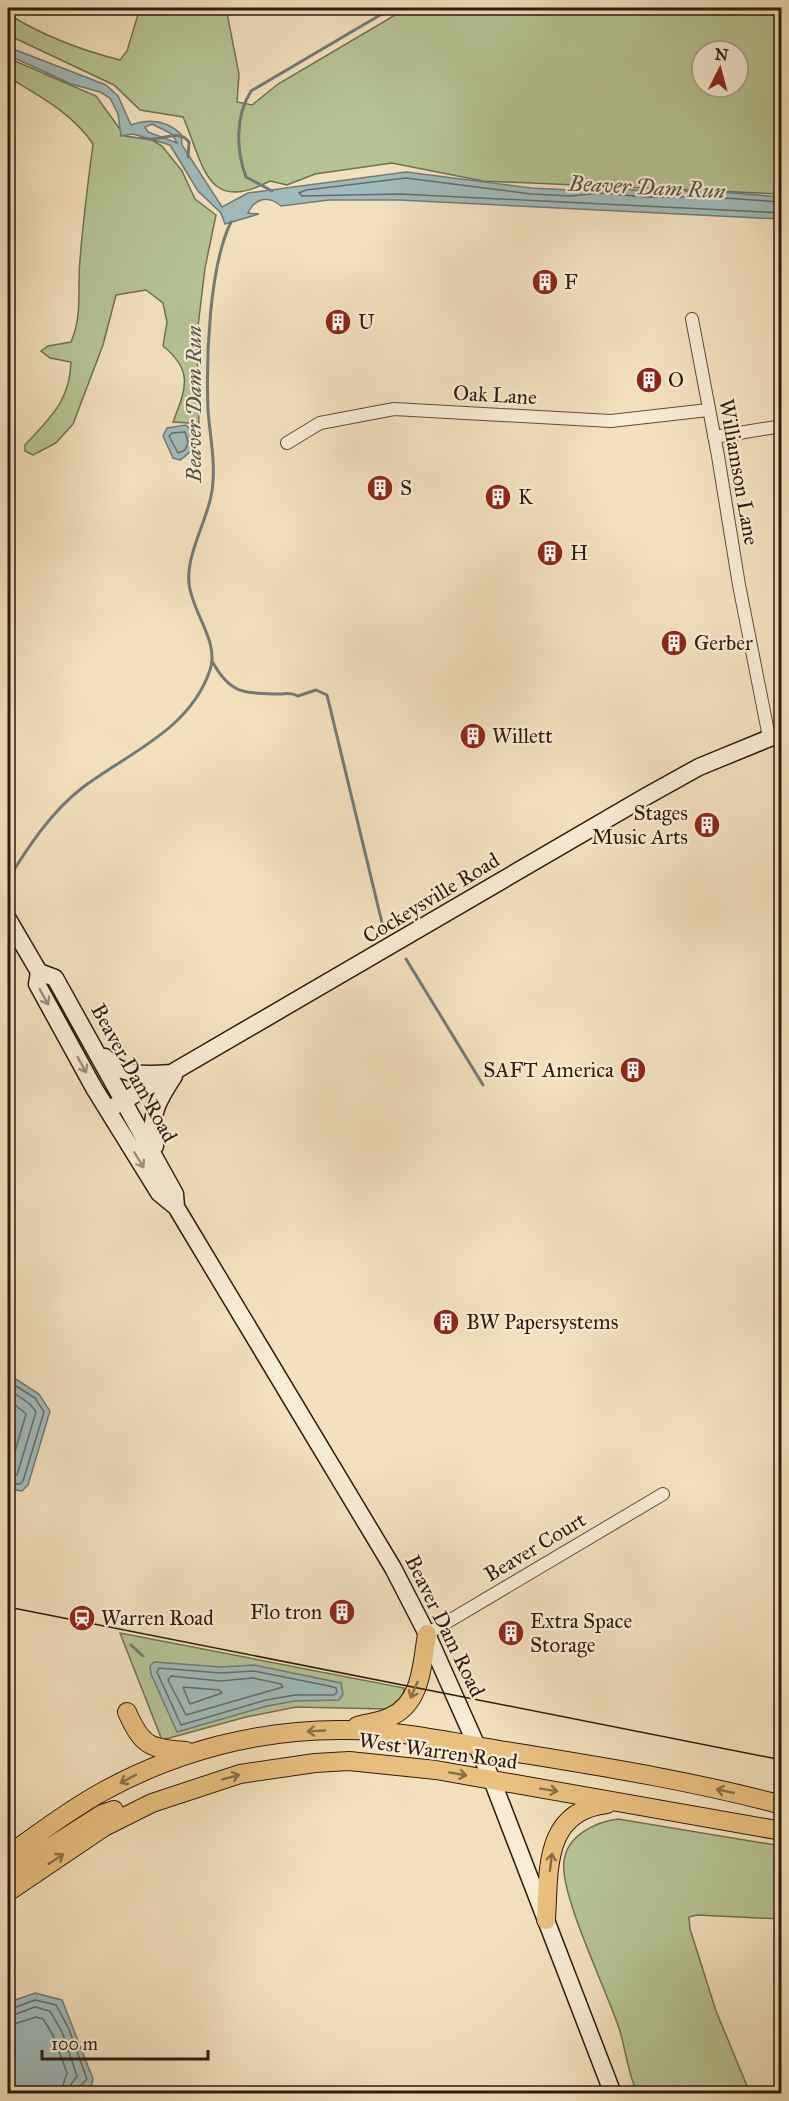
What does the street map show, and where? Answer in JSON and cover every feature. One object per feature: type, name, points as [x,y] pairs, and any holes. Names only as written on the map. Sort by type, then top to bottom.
[{"type":"main road","name":"Cockeysville Road","points":[[108,1110],[645,797],[699,767],[775,735]]},
{"type":"main road","name":"Beaver Dam Road","points":[[10,923],[39,972],[55,978],[126,1101],[176,1194],[176,1207]]},
{"type":"main road","name":"Beaver Dam Road","points":[[39,972],[37,984],[108,1110],[159,1193],[176,1207],[378,1542],[427,1634],[492,1780],[613,2094]]},
{"type":"main road","points":[[90,1040],[111,1065],[121,1069],[141,1074],[176,1072]]},
{"type":"main road","points":[[159,1164],[151,1128],[152,1118],[157,1104],[176,1072]]},
{"type":"main road","points":[[346,1730],[389,1718],[402,1710],[413,1697],[417,1688],[427,1634]]},
{"type":"main road","points":[[128,1712],[136,1731],[146,1743],[162,1750],[197,1751]]},
{"type":"main road","name":"West Warren Road","points":[[8,1855],[101,1792],[136,1774],[197,1751],[271,1735],[346,1730],[407,1735],[676,1780],[782,1805]]},
{"type":"main road","name":"West Warren Road","points":[[8,1892],[104,1827],[182,1791],[277,1767],[326,1762],[396,1765],[782,1831]]},
{"type":"main road","points":[[8,1874],[102,1814],[182,1791]]},
{"type":"main road","points":[[546,1920],[550,1858],[561,1830],[587,1806],[621,1802]]},
{"type":"street","name":"Williamson Lane","points":[[692,319],[739,585],[775,735]]},
{"type":"street","name":"Oak Lane","points":[[287,443],[320,423],[394,409],[611,421],[708,410]]},
{"type":"street","points":[[714,437],[782,426]]},
{"type":"street","name":"Beaver Court","points":[[427,1634],[663,1494]]},
{"type":"green space","points":[[140,8],[226,8],[239,74],[237,102],[252,105],[278,84],[407,8],[781,8],[781,194],[483,181],[392,163],[315,174],[287,185],[270,181],[249,190],[232,192],[220,188],[210,180],[183,117],[140,110],[114,85],[8,35],[8,14],[62,41],[120,60],[127,51]]},
{"type":"green space","points":[[8,58],[96,96],[125,136],[152,140],[162,146],[182,171],[195,199],[216,215],[205,268],[197,335],[199,429],[189,423],[173,422],[184,390],[183,372],[173,355],[163,346],[167,322],[163,303],[146,290],[116,295],[103,345],[73,424],[56,443],[33,455],[25,451],[25,445],[43,426],[63,398],[70,376],[71,362],[50,358],[41,351],[48,346],[71,342],[75,332],[79,271],[93,144],[65,114],[8,77]]},
{"type":"green space","points":[[120,1633],[404,1688],[403,1699],[387,1709],[296,1707],[246,1717],[162,1740]]},
{"type":"green space","points":[[618,1819],[781,1846],[781,1919],[697,1915],[689,1917],[690,1929],[716,2011],[750,2093],[637,2093],[620,2031],[576,1919],[564,1876],[566,1852],[577,1837],[601,1823]]},
{"type":"water","name":"Beaver Dam Run","points":[[8,47],[106,85],[118,96],[131,125],[151,121],[164,123],[175,129],[181,134],[182,145],[222,207],[248,193],[406,172],[531,188],[571,190],[600,187],[646,191],[708,191],[781,197],[781,219],[399,200],[329,200],[281,206],[267,199],[258,201],[248,213],[259,214],[225,224],[221,213],[198,191],[170,145],[133,134],[121,136],[118,114],[110,98],[100,92],[71,84],[8,55]],"holes":[[[152,124],[172,134],[177,143],[148,132],[145,127]]]},
{"type":"water","points":[[186,425],[193,435],[194,444],[189,453],[180,460],[173,458],[163,436],[167,428]]},
{"type":"water","points":[[8,1374],[39,1394],[50,1411],[28,1485],[22,1491],[8,1489]]},
{"type":"water","points":[[154,1662],[221,1667],[254,1665],[341,1683],[343,1694],[339,1700],[295,1701],[267,1706],[177,1732],[151,1674],[150,1666]]},
{"type":"water","points":[[35,1993],[62,2000],[93,2079],[91,2087],[79,2093],[8,2093],[8,2005]]},
{"type":"waterway","points":[[272,191],[246,177],[240,156],[240,123],[251,91],[392,8]]},
{"type":"waterway","points":[[141,137],[154,139],[173,135],[184,138],[189,142],[188,157]]},
{"type":"waterway","name":"Beaver Dam Run","points":[[8,879],[32,842],[60,808],[82,788],[173,724],[201,691],[210,670],[211,649],[191,594],[189,573],[193,550],[213,485],[208,410],[210,314],[218,263],[231,222]]},
{"type":"waterway","points":[[212,661],[225,680],[239,690],[298,696],[316,690],[327,695],[384,931]]},
{"type":"waterway","points":[[406,959],[483,1085]]},
{"type":"waterway","points":[[131,1645],[143,1656]]},
{"type":"tram line","points":[[8,1607],[782,1760]]},
{"type":"place","name":"F","points":[[545,282]]},
{"type":"place","name":"U","points":[[338,322]]},
{"type":"place","name":"O","points":[[649,380]]},
{"type":"place","name":"S","points":[[380,488]]},
{"type":"place","name":"K","points":[[498,497]]},
{"type":"place","name":"H","points":[[550,553]]},
{"type":"place","name":"Gerber","points":[[674,643]]},
{"type":"place","name":"Willett","points":[[473,736]]},
{"type":"place","name":"Stages Music Arts","points":[[707,825]]},
{"type":"place","name":"SAFT America","points":[[633,1070]]},
{"type":"place","name":"BW Papersystems","points":[[446,1322]]},
{"type":"place","name":"Flo tron","points":[[342,1612]]},
{"type":"place","name":"Warren Road","points":[[82,1618]]},
{"type":"place","name":"Extra Space Storage","points":[[511,1633]]}]
